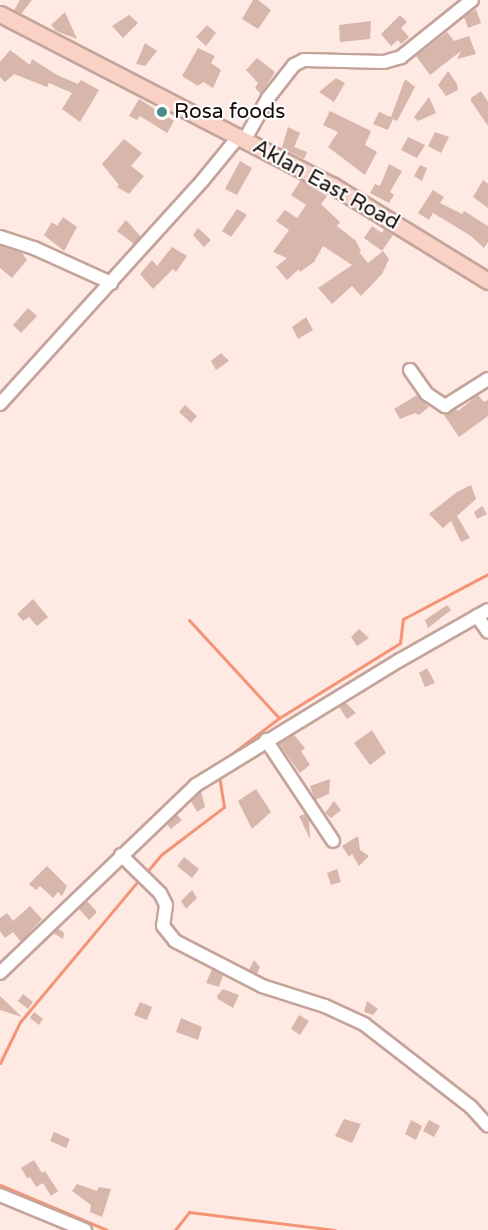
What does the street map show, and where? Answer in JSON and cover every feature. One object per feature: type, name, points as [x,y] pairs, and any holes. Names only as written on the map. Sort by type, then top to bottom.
[{"type":"main road","name":"Aklan East Road","points":[[0,14],[332,185],[488,281]]},
{"type":"street","points":[[0,404],[242,137],[294,65],[304,60],[384,62],[401,57],[472,0]]},
{"type":"street","points":[[0,237],[34,249],[111,283]]},
{"type":"street","points":[[410,370],[427,394],[445,406],[488,379]]},
{"type":"street","points":[[1,971],[196,785],[266,740],[482,613],[488,632]]},
{"type":"street","points":[[266,740],[333,841]]},
{"type":"street","points":[[121,855],[160,893],[166,904],[163,926],[175,940],[262,986],[324,1006],[364,1024],[471,1107],[488,1126]]},
{"type":"street","points":[[0,1195],[85,1230]]},
{"type":"building","points":[[20,0],[32,0],[21,14],[14,10]]},
{"type":"building","points":[[253,0],[258,0],[271,10],[258,29],[242,19]]},
{"type":"building","points":[[476,9],[481,23],[468,28],[464,17]]},
{"type":"building","points":[[65,12],[77,39],[56,31],[51,25]]},
{"type":"building","points":[[129,15],[138,23],[123,38],[112,26]]},
{"type":"building","points":[[400,15],[407,22],[401,28],[409,37],[401,44],[398,40],[391,46],[381,34]]},
{"type":"building","points":[[371,21],[370,39],[340,42],[339,25]]},
{"type":"building","points":[[207,25],[216,33],[206,46],[196,37]]},
{"type":"building","points":[[447,32],[454,41],[469,36],[476,54],[457,59],[461,51],[430,75],[416,56]]},
{"type":"building","points":[[145,43],[157,51],[145,66],[136,64]]},
{"type":"building","points":[[198,48],[215,56],[211,63],[221,70],[213,88],[203,82],[198,86],[182,76]]},
{"type":"building","points":[[10,50],[30,65],[32,59],[57,75],[78,84],[81,80],[99,90],[80,122],[62,109],[72,93],[49,83],[47,87],[14,74],[5,82],[0,77],[0,62]]},
{"type":"building","points":[[257,58],[275,72],[261,94],[255,88],[258,83],[246,70]]},
{"type":"building","points":[[448,71],[457,84],[458,90],[446,96],[438,85]]},
{"type":"building","points":[[336,78],[345,83],[334,102],[319,92]]},
{"type":"building","points":[[405,79],[415,87],[397,121],[393,119],[388,130],[373,124],[379,112],[391,117]]},
{"type":"building","points":[[481,91],[488,102],[488,126],[471,101],[471,98]]},
{"type":"building","points":[[429,97],[436,113],[418,121],[414,117]]},
{"type":"building","points":[[139,99],[174,121],[167,133],[140,116],[137,120],[129,116]]},
{"type":"building","points":[[330,111],[371,131],[365,145],[377,152],[365,175],[328,147],[338,132],[323,125]]},
{"type":"building","points":[[288,127],[300,133],[294,147],[307,152],[304,159],[282,148]]},
{"type":"building","points":[[435,132],[449,137],[441,153],[428,146]]},
{"type":"building","points":[[408,137],[425,145],[417,158],[401,150]]},
{"type":"building","points":[[124,139],[142,153],[131,166],[144,176],[129,194],[117,187],[119,185],[102,164]]},
{"type":"building","points":[[240,161],[252,168],[237,195],[225,189]]},
{"type":"building","points":[[389,164],[402,171],[390,192],[394,195],[389,203],[370,193],[375,184],[380,186]]},
{"type":"building","points":[[420,165],[427,168],[422,181],[414,176]]},
{"type":"building","points":[[301,180],[327,196],[321,204],[340,222],[337,226],[356,241],[361,251],[359,252],[368,263],[383,251],[389,259],[382,274],[361,296],[352,286],[332,304],[318,288],[352,265],[323,246],[314,262],[300,272],[299,269],[287,280],[276,267],[287,258],[273,252],[289,230],[276,221],[285,210],[297,218],[306,205],[291,195]]},
{"type":"building","points":[[483,180],[488,184],[488,208],[473,197]]},
{"type":"building","points":[[433,190],[444,197],[440,203],[462,214],[464,211],[488,226],[488,242],[484,248],[471,236],[433,213],[429,220],[418,213]]},
{"type":"building","points":[[237,209],[247,215],[231,237],[222,231]]},
{"type":"building","points":[[63,217],[77,227],[64,251],[44,235],[52,222],[57,226]]},
{"type":"building","points":[[126,220],[141,237],[134,244],[117,231]]},
{"type":"building","points":[[372,226],[382,233],[384,229],[393,235],[382,251],[364,238]]},
{"type":"building","points":[[198,228],[211,240],[204,247],[193,235]]},
{"type":"building","points":[[0,246],[22,253],[27,260],[12,278],[0,268]]},
{"type":"building","points":[[172,247],[187,256],[176,272],[173,269],[153,289],[140,274],[152,260],[157,266]]},
{"type":"building","points":[[28,308],[37,316],[21,333],[13,325]]},
{"type":"building","points":[[306,317],[313,330],[298,339],[292,327]]},
{"type":"building","points":[[221,353],[229,361],[216,370],[211,361]]},
{"type":"building","points":[[417,395],[429,407],[419,415],[415,413],[400,419],[394,409]]},
{"type":"building","points":[[478,395],[484,402],[488,400],[488,416],[459,437],[444,415],[456,409],[458,411]]},
{"type":"building","points":[[185,405],[197,416],[191,423],[179,412]]},
{"type":"building","points":[[471,485],[476,499],[457,516],[470,538],[461,542],[451,521],[443,528],[429,514],[457,492]]},
{"type":"building","points":[[482,506],[487,514],[477,519],[474,512]]},
{"type":"building","points":[[33,599],[48,617],[37,626],[29,617],[23,621],[17,614]]},
{"type":"building","points":[[447,605],[451,610],[428,628],[425,620]]},
{"type":"building","points":[[359,629],[369,638],[357,646],[351,637]]},
{"type":"building","points":[[427,668],[435,683],[425,687],[419,673]]},
{"type":"building","points":[[346,703],[356,713],[347,719],[339,707]]},
{"type":"building","points":[[372,730],[386,753],[370,765],[354,743]]},
{"type":"building","points":[[294,735],[305,748],[301,751],[310,765],[300,773],[279,744]]},
{"type":"building","points":[[330,779],[329,794],[315,800],[310,786]]},
{"type":"building","points":[[256,789],[271,812],[252,829],[238,801]]},
{"type":"building","points":[[201,791],[205,807],[197,812],[191,801]]},
{"type":"building","points":[[334,801],[341,810],[331,818],[325,813]]},
{"type":"building","points":[[305,814],[309,820],[310,839],[299,816]]},
{"type":"building","points":[[177,815],[182,820],[171,829],[167,824]]},
{"type":"building","points":[[358,836],[360,850],[369,856],[359,866],[352,854],[349,857],[342,846]]},
{"type":"building","points":[[184,857],[199,869],[192,878],[177,866]]},
{"type":"building","points":[[47,866],[67,886],[62,896],[58,892],[53,898],[40,886],[36,890],[29,884]]},
{"type":"building","points":[[337,869],[341,882],[331,885],[327,873]]},
{"type":"building","points":[[192,890],[197,898],[186,909],[181,901]]},
{"type":"building","points":[[87,901],[97,912],[89,920],[79,909]]},
{"type":"building","points":[[30,906],[42,919],[21,942],[13,932],[5,938],[0,931],[0,918],[7,913],[13,921]]},
{"type":"building","points":[[58,928],[64,933],[63,939],[53,933]]},
{"type":"building","points":[[254,960],[260,967],[257,974],[249,970]]},
{"type":"building","points":[[212,969],[223,975],[219,987],[206,983]]},
{"type":"building","points":[[223,989],[239,995],[233,1008],[218,999],[217,996]]},
{"type":"building","points":[[23,994],[33,1002],[28,1009],[18,1001]]},
{"type":"building","points":[[0,996],[22,1017],[0,1010]]},
{"type":"building","points":[[367,1001],[378,1009],[373,1015],[364,1012]]},
{"type":"building","points":[[140,1002],[152,1007],[147,1020],[134,1015]]},
{"type":"building","points":[[34,1012],[43,1019],[39,1025],[30,1018]]},
{"type":"building","points":[[299,1015],[309,1021],[300,1035],[291,1029]]},
{"type":"building","points":[[181,1018],[202,1027],[198,1040],[176,1032]]},
{"type":"building","points":[[344,1119],[361,1124],[352,1143],[335,1136]]},
{"type":"building","points":[[411,1120],[422,1126],[416,1140],[405,1134]]},
{"type":"building","points":[[429,1120],[440,1126],[434,1137],[423,1131]]},
{"type":"building","points":[[54,1132],[70,1139],[66,1148],[50,1141]]},
{"type":"building","points":[[34,1160],[42,1173],[45,1171],[58,1191],[51,1196],[43,1183],[36,1187],[21,1168]]},
{"type":"building","points":[[77,1184],[97,1191],[99,1187],[111,1189],[102,1217],[90,1212],[91,1205],[72,1191]]},
{"type":"waterway","points":[[218,768],[217,765],[279,718],[400,643],[403,619],[488,574]]},
{"type":"waterway","points":[[189,620],[279,718]]},
{"type":"waterway","points":[[145,874],[162,854],[224,807],[219,776]]},
{"type":"waterway","points":[[0,1063],[20,1022],[138,881]]},
{"type":"waterway","points":[[0,1185],[107,1230]]},
{"type":"waterway","points":[[175,1230],[189,1212],[335,1230]]},
{"type":"place","name":"Rosa foods","points":[[162,112]]}]
